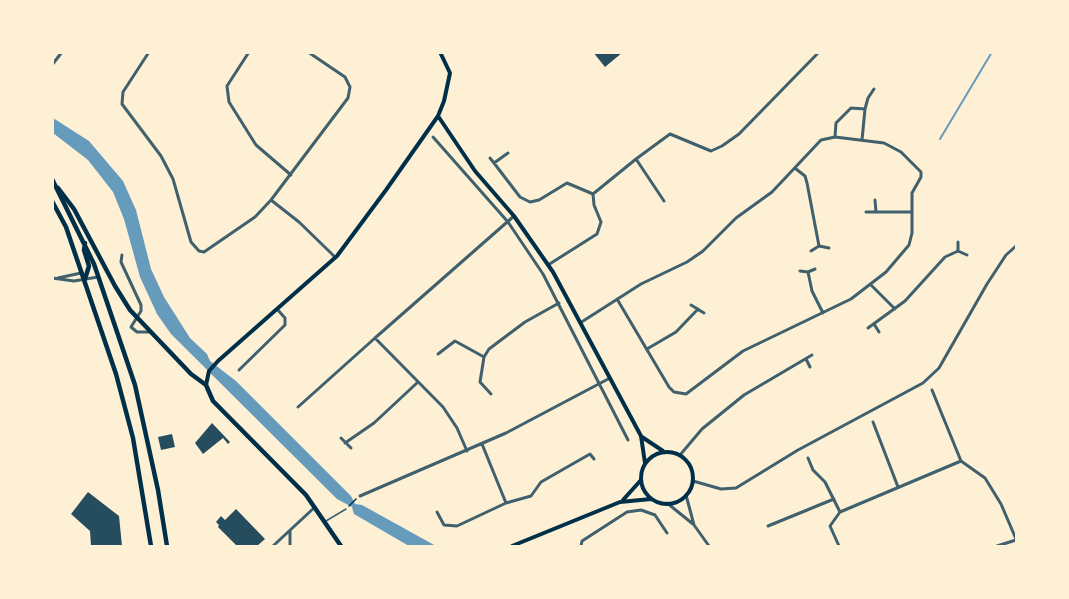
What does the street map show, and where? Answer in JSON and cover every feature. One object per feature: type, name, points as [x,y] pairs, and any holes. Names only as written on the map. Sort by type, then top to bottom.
[{"type":"main road","points":[[206,385],[209,371],[218,361],[335,257],[438,116],[450,82],[448,67],[440,52]]},
{"type":"main road","points":[[438,116],[475,171],[514,216],[548,265],[641,436],[645,463],[641,480],[644,490],[652,499]]},
{"type":"main road","points":[[52,179],[86,228],[119,293],[137,317],[191,374],[206,385],[213,401],[315,507],[341,546]]},
{"type":"main road","points":[[58,188],[99,276],[144,419],[167,546]]},
{"type":"main road","points":[[52,201],[66,227],[83,272],[116,374],[133,438],[151,546]]},
{"type":"main road","points":[[85,243],[89,271],[85,279]]},
{"type":"main road","points":[[512,546],[620,502],[652,499],[667,503],[679,501],[687,495],[693,481],[690,464],[680,455],[664,452],[641,436]]},
{"type":"main road","points":[[645,463],[654,455],[664,452]]},
{"type":"main road","points":[[620,502],[641,480]]},
{"type":"street","points":[[52,65],[62,52]]},
{"type":"street","points":[[149,52],[123,92],[122,105],[161,156],[172,179],[194,248],[199,251],[209,250],[255,217],[291,175],[350,93],[345,77],[308,52]]},
{"type":"street","points":[[249,52],[227,86],[229,102],[256,145],[291,175]]},
{"type":"street","points":[[594,194],[670,134],[711,151],[722,146],[739,134],[819,52]]},
{"type":"street","points":[[862,140],[865,109],[874,89]]},
{"type":"street","points":[[835,137],[836,123],[851,108],[865,109]]},
{"type":"street","points":[[433,137],[508,222],[543,274],[628,440]]},
{"type":"street","points":[[580,323],[640,284],[687,262],[796,168],[821,140],[835,137],[893,146],[917,165],[921,177],[912,193],[912,233],[909,245],[871,285],[823,313],[743,351],[686,394],[674,392],[669,387],[617,299]]},
{"type":"street","points":[[494,163],[508,153]]},
{"type":"street","points":[[490,158],[520,197],[530,202],[539,200],[567,183],[594,194]]},
{"type":"street","points":[[636,159],[664,201]]},
{"type":"street","points":[[796,168],[805,176],[819,246]]},
{"type":"street","points":[[548,265],[597,234],[601,228],[600,217],[594,205],[594,194]]},
{"type":"street","points":[[271,200],[299,222],[335,257]]},
{"type":"street","points":[[875,200],[876,212]]},
{"type":"street","points":[[866,212],[912,212]]},
{"type":"street","points":[[298,407],[514,216]]},
{"type":"street","points":[[958,242],[958,251]]},
{"type":"street","points":[[811,251],[819,246],[829,248]]},
{"type":"street","points":[[693,481],[721,489],[736,488],[798,450],[923,383],[939,368],[987,284],[1006,255],[1017,246]]},
{"type":"street","points":[[868,328],[895,309],[945,257],[958,251],[967,255]]},
{"type":"street","points":[[122,255],[121,262],[141,305],[132,323],[133,331],[150,332]]},
{"type":"street","points":[[55,278],[96,268]]},
{"type":"street","points":[[800,271],[808,272],[815,269]]},
{"type":"street","points":[[808,272],[812,291],[823,313]]},
{"type":"street","points":[[55,278],[85,279],[99,276]]},
{"type":"street","points":[[871,285],[895,309]]},
{"type":"street","points":[[491,394],[480,382],[484,357],[489,349],[509,333],[559,303]]},
{"type":"street","points":[[692,305],[704,313]]},
{"type":"street","points":[[239,370],[285,325],[285,318],[277,309]]},
{"type":"street","points":[[647,349],[676,332],[698,309]]},
{"type":"street","points":[[874,324],[879,332]]},
{"type":"street","points":[[375,338],[443,407],[467,451]]},
{"type":"street","points":[[438,354],[455,341],[484,357]]},
{"type":"street","points":[[680,455],[702,429],[744,395],[812,355]]},
{"type":"street","points":[[806,359],[810,367]]},
{"type":"street","points":[[360,496],[482,444],[610,378]]},
{"type":"street","points":[[345,443],[374,423],[418,382]]},
{"type":"street","points":[[932,390],[961,461],[985,478],[1001,504],[1017,539],[997,546]]},
{"type":"street","points":[[306,399],[310,403]]},
{"type":"street","points":[[873,422],[898,487]]},
{"type":"street","points":[[341,438],[351,448]]},
{"type":"street","points":[[482,444],[506,503]]},
{"type":"street","points":[[437,512],[444,525],[457,526],[506,503],[531,496],[541,482],[590,454],[594,459]]},
{"type":"street","points":[[808,458],[840,512]]},
{"type":"street","points":[[838,546],[830,526],[840,512],[961,461]]},
{"type":"street","points":[[687,495],[694,525]]},
{"type":"street","points":[[768,526],[834,499]]},
{"type":"street","points":[[667,503],[694,525],[709,546]]},
{"type":"street","points":[[273,546],[315,507]]},
{"type":"street","points":[[581,546],[582,541],[627,512],[641,510],[655,515],[667,533]]},
{"type":"street","points":[[290,546],[291,529]]},
{"type":"lane","points":[[325,521],[346,508]]},
{"type":"path","points":[[346,508],[356,500]]},
{"type":"water","points":[[53,118],[89,141],[123,181],[136,210],[151,269],[164,297],[190,338],[207,354],[210,361],[236,381],[351,496],[355,504],[362,505],[436,546],[409,546],[354,514],[352,507],[337,499],[171,334],[157,314],[140,277],[124,219],[113,192],[88,160],[53,133]]},
{"type":"building","points":[[593,52],[623,52],[605,67]]},
{"type":"building","points":[[212,423],[230,442],[228,444],[223,438],[203,454],[195,443]]},
{"type":"building","points":[[172,434],[175,447],[161,450],[158,437]]},
{"type":"building","points":[[88,492],[119,516],[122,546],[91,546],[90,531],[71,514]]},
{"type":"building","points":[[236,509],[265,539],[257,546],[237,546],[218,527],[216,522],[221,516],[225,520]]},
{"type":"waterway","points":[[940,139],[992,52]]}]
